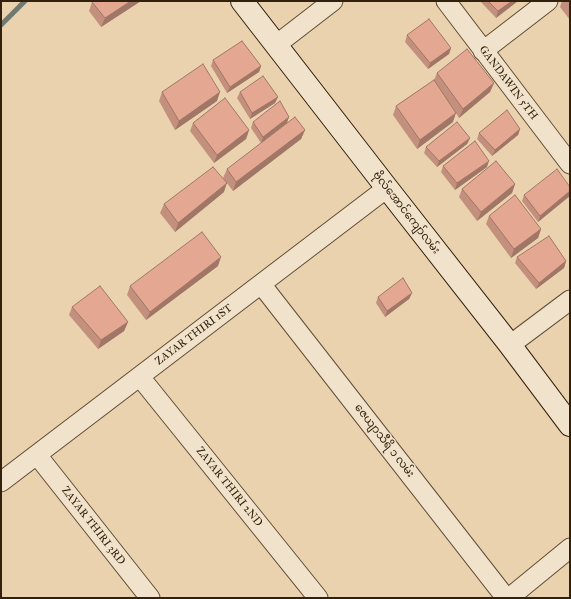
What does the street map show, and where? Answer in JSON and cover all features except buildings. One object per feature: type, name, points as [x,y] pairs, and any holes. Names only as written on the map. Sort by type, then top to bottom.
[{"type":"street","name":"ဗိုလ်အောင်ကျော်လမ်း","points":[[242,1],[386,188],[510,345],[570,425]]},
{"type":"street","points":[[276,45],[333,1]]},
{"type":"street","name":"GANDAWIN 5TH","points":[[446,1],[570,164]]},
{"type":"street","points":[[483,51],[548,1]]},
{"type":"street","name":"ZAYAR THIRI 1ST","points":[[1,482],[386,188]]},
{"type":"street","name":"ဇေယျာသီရိ ၁ လမ်း","points":[[261,284],[507,598]]},
{"type":"street","points":[[510,345],[570,300]]},
{"type":"street","name":"ZAYAR THIRI 2ND","points":[[140,377],[318,598]]},
{"type":"street","name":"ZAYAR THIRI 3RD","points":[[37,455],[150,598]]},
{"type":"street","points":[[507,598],[570,548]]},
{"type":"waterway","points":[[1,25],[25,1]]}]
